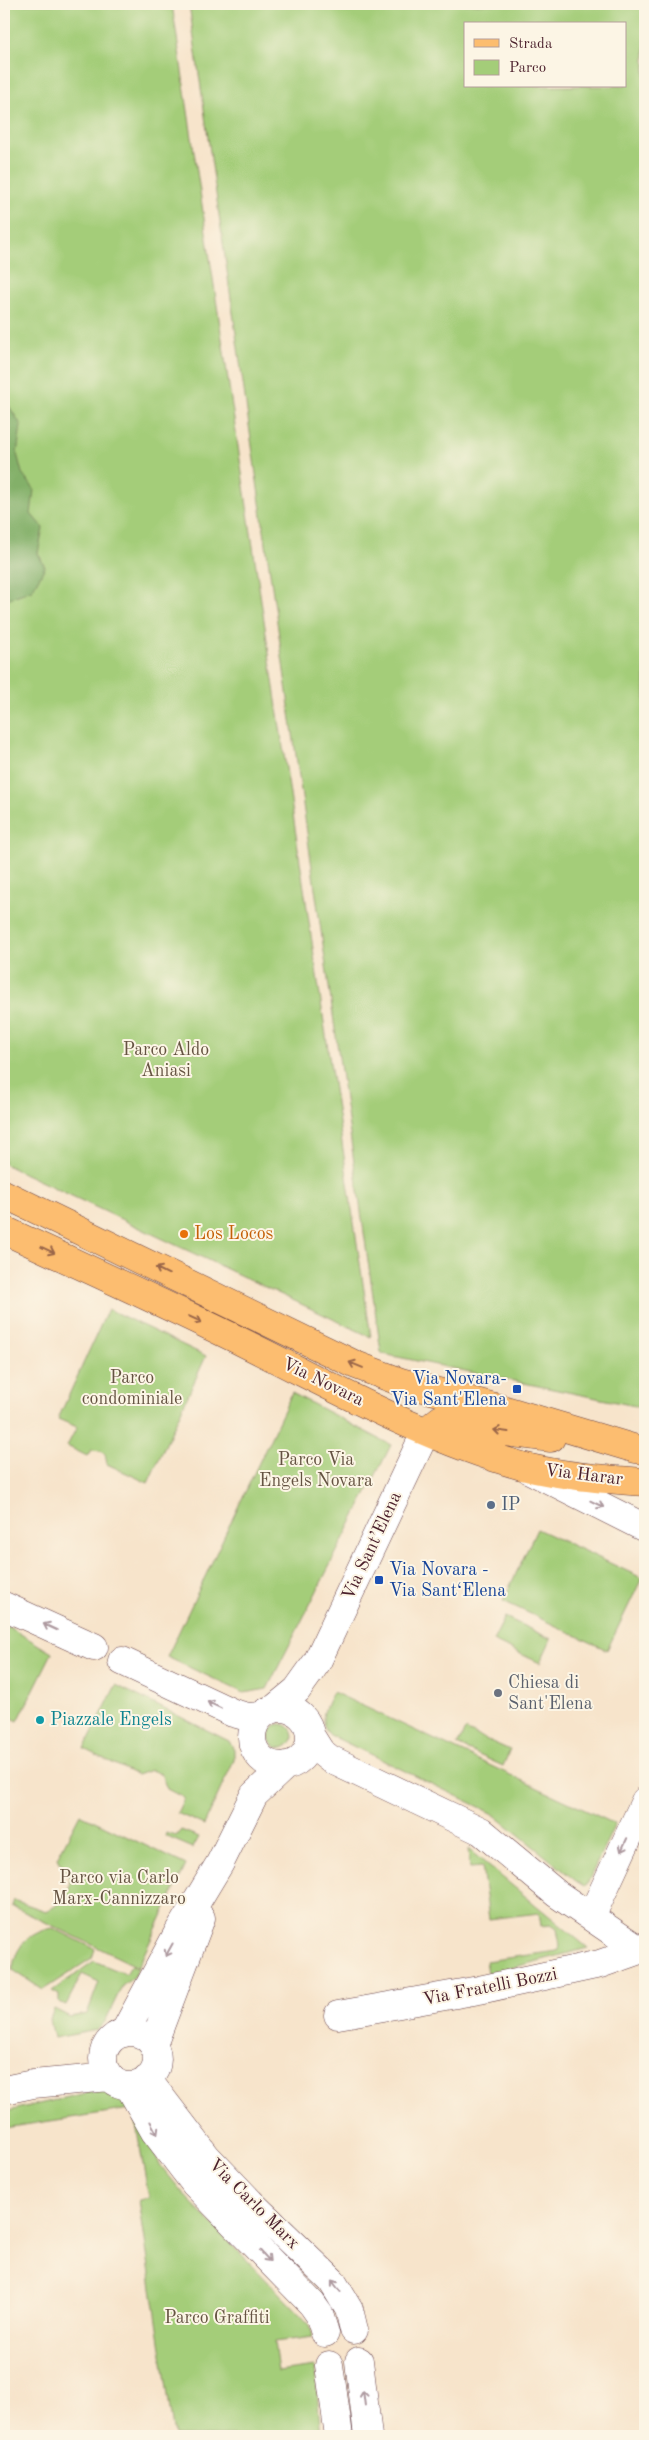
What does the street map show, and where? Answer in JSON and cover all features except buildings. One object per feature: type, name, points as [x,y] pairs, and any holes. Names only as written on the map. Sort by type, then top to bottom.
[{"type":"main road","name":"Via Novara","points":[[4,1194],[336,1356],[402,1382],[641,1449]]},
{"type":"main road","name":"Via Novara","points":[[4,1230],[426,1431],[522,1466]]},
{"type":"main road","points":[[402,1382],[417,1406],[426,1431],[441,1419],[498,1431],[641,1449]]},
{"type":"main road","name":"Via Harar","points":[[522,1466],[562,1474],[645,1482]]},
{"type":"street","name":"Via Sant’Elena","points":[[309,1731],[307,1699],[317,1662],[426,1431]]},
{"type":"street","name":"Via Novara","points":[[522,1466],[645,1528]]},
{"type":"street","points":[[4,1606],[94,1647]]},
{"type":"street","points":[[122,1661],[233,1713],[248,1717],[287,1709],[296,1712],[320,1751],[330,1759]]},
{"type":"street","name":"Via Sant’Elena","points":[[267,1713],[297,1690],[317,1662]]},
{"type":"street","points":[[124,2033],[179,1931],[220,1863],[249,1803],[256,1780],[256,1752],[252,1733],[267,1713]]},
{"type":"street","points":[[249,1803],[268,1779],[292,1762],[309,1745],[309,1731]]},
{"type":"street","points":[[256,1752],[271,1764],[292,1762],[312,1757],[330,1759]]},
{"type":"street","name":"Via Fratelli Bozzi","points":[[330,1759],[481,1832],[557,1894],[642,1948]]},
{"type":"street","points":[[591,1917],[645,1801]]},
{"type":"street","points":[[152,2045],[191,1949],[220,1863]]},
{"type":"street","name":"Via Fratelli Bozzi","points":[[338,2015],[479,1990],[600,1964],[642,1948]]},
{"type":"street","points":[[4,2090],[33,2084],[52,2072],[122,2074],[156,2064],[156,2052],[152,2045],[141,2035],[124,2033],[110,2040],[122,2074]]},
{"type":"street","name":"Via Carlo Marx","points":[[122,2074],[332,2281],[349,2309],[354,2330]]},
{"type":"street","name":"Via Carlo Marx","points":[[122,2074],[155,2132],[174,2159],[195,2184],[312,2304],[320,2314],[325,2334]]},
{"type":"street","points":[[359,2361],[368,2436]]},
{"type":"street","points":[[329,2365],[338,2436]]},
{"type":"green space","name":"Parco Aldo Aniasi","points":[[4,4],[172,4],[371,1337],[4,1164]]},
{"type":"green space","points":[[189,4],[645,4],[645,1408],[383,1354],[381,1352]]},
{"type":"green space","points":[[4,387],[9,406],[21,425],[17,454],[22,473],[34,489],[31,514],[43,528],[38,553],[45,567],[32,590],[4,600]]},
{"type":"green space","name":"Parco condominiale","points":[[108,1309],[206,1356],[148,1483],[107,1464],[105,1454],[101,1451],[91,1450],[87,1456],[67,1446],[77,1427],[58,1419]]},
{"type":"green space","name":"Parco Via Engels Novara","points":[[292,1393],[391,1445],[267,1689],[244,1693],[167,1657]]},
{"type":"green space","points":[[537,1529],[642,1578],[607,1650],[503,1601]]},
{"type":"green space","points":[[505,1617],[551,1639],[540,1663],[493,1641]]},
{"type":"green space","points":[[4,1624],[52,1653],[18,1721],[4,1714],[4,1707],[10,1693],[4,1690]]},
{"type":"green space","points":[[116,1685],[229,1741],[234,1750],[234,1760],[204,1825],[177,1813],[184,1798],[167,1789],[161,1774],[151,1770],[137,1775],[84,1749]]},
{"type":"green space","points":[[333,1692],[615,1824],[587,1884],[584,1886],[576,1881],[492,1813],[330,1735],[326,1730],[323,1719],[325,1708]]},
{"type":"green space","points":[[281,1724],[290,1727],[293,1736],[290,1745],[281,1748],[272,1745],[269,1736],[272,1727]]},
{"type":"green space","points":[[465,1730],[510,1750],[503,1766],[457,1745]]},
{"type":"green space","name":"Parco via Carlo Marx-Cannizzaro","points":[[80,1814],[186,1865],[138,1967],[12,1906],[14,1900],[46,1911],[61,1902],[68,1892],[70,1880],[57,1858]]},
{"type":"green space","points":[[181,1830],[199,1837],[193,1848],[165,1836],[166,1833],[176,1836]]},
{"type":"green space","points":[[468,1849],[588,1948],[488,1974],[486,1961],[557,1951],[560,1946],[557,1929],[551,1925],[541,1926],[539,1913],[489,1919],[482,1867],[470,1868]]},
{"type":"green space","points":[[53,1928],[95,1949],[92,1958],[43,1990],[13,1970],[14,1961],[25,1941],[38,1933]]},
{"type":"green space","points":[[94,1961],[126,1974],[131,1966],[138,1968],[134,1977],[122,1986],[105,2022],[97,2030],[54,2038],[50,2019],[54,2009],[70,2017],[87,2014],[99,1982],[82,1974],[66,2005],[59,2002],[59,1995],[52,1991]]},
{"type":"green space","points":[[103,2089],[115,2094],[130,2109],[4,2128],[4,2112]]},
{"type":"green space","name":"Parco Graffiti","points":[[135,2119],[161,2166],[187,2198],[310,2325],[313,2337],[274,2342],[278,2372],[315,2367],[321,2436],[174,2436],[139,2200],[149,2198]]},
{"type":"place","name":"Los Locos","points":[[184,1234]]},
{"type":"place","name":"Via Novara- Via Sant'Elena","points":[[517,1389]]},
{"type":"place","name":"IP","points":[[491,1505]]},
{"type":"place","name":"Via Novara - Via Sant‘Elena","points":[[379,1580]]},
{"type":"place","name":"Chiesa di Sant'Elena","points":[[498,1693]]},
{"type":"place","name":"Piazzale Engels","points":[[40,1720]]}]
